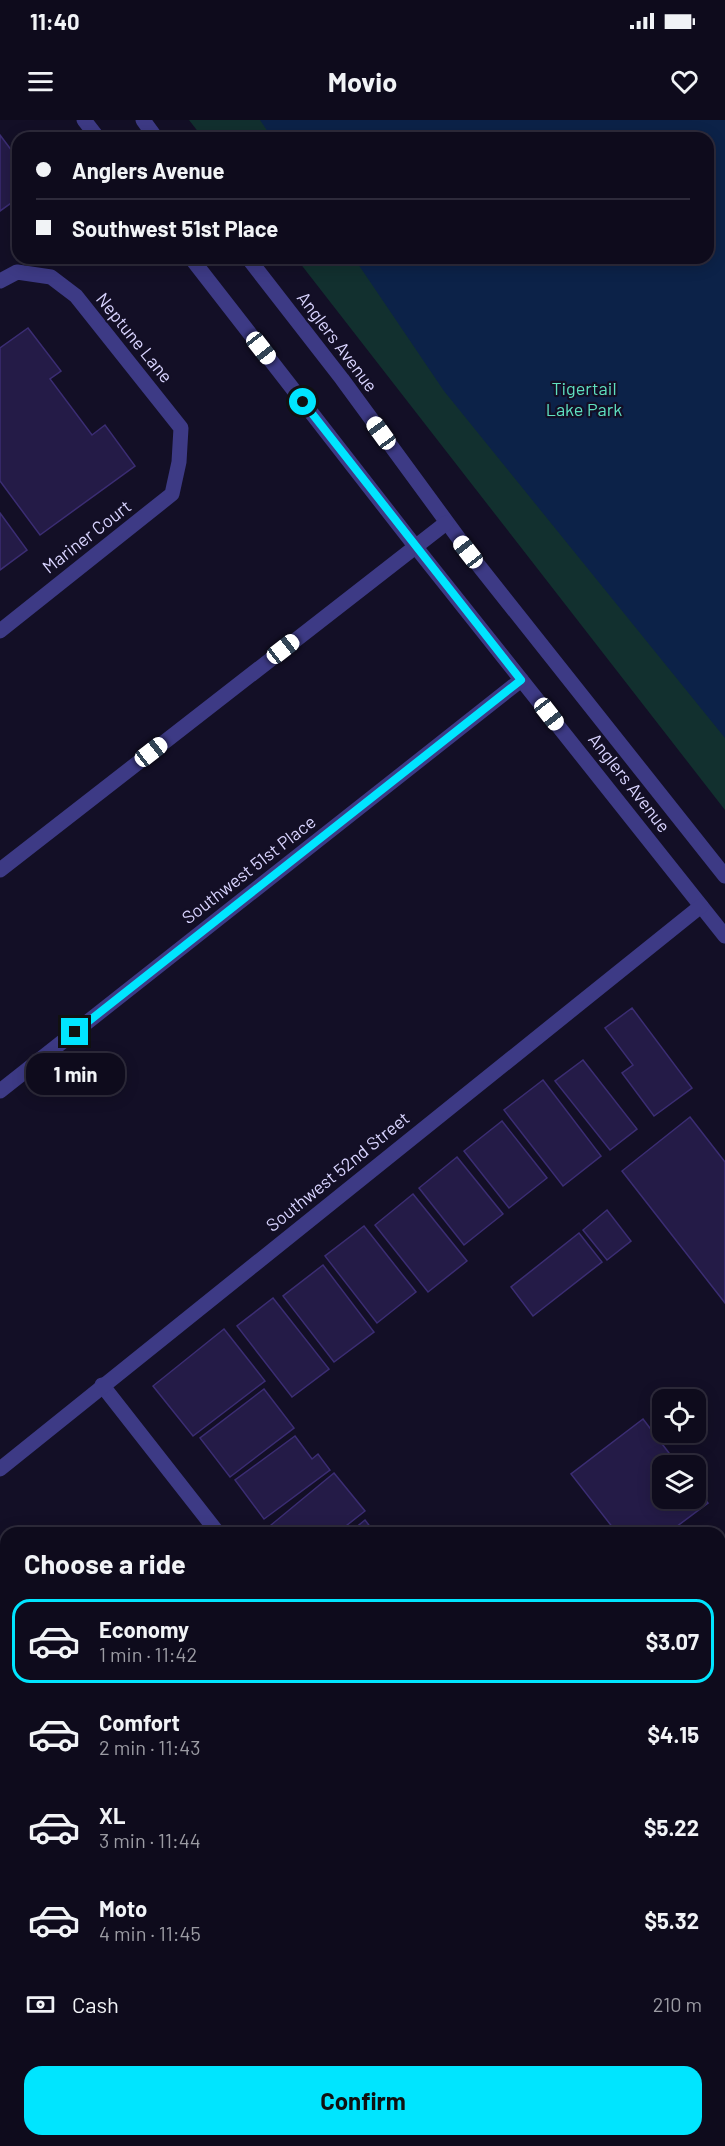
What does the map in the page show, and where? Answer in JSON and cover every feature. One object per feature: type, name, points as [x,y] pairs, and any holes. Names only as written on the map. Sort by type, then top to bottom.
[{"type":"street","points":[[84,120],[93,132]]},
{"type":"street","name":"Anglers Avenue","points":[[196,264],[415,546],[725,936]]},
{"type":"street","name":"Anglers Avenue","points":[[253,264],[342,379],[446,523],[725,876]]},
{"type":"street","name":"Neptune Lane","points":[[0,281],[16,272],[51,277],[76,296],[181,428],[179,462]]},
{"type":"street","name":"Mariner Court","points":[[0,631],[172,494],[179,462]]},
{"type":"street","points":[[0,870],[446,523]]},
{"type":"street","name":"Southwest 51st Place","points":[[0,1091],[521,680]]},
{"type":"street","name":"Southwest 52nd Street","points":[[0,1468],[701,906]]},
{"type":"street","points":[[102,1385],[213,1527]]},
{"type":"green space","name":"Tigertail Lake Park","points":[[189,120],[725,120],[725,810],[301,264],[714,264],[714,132],[198,132]]},
{"type":"water","name":"Tigertail Lake Park","points":[[260,120],[725,120],[725,738],[444,391],[358,264],[714,264],[714,132],[268,132]]},
{"type":"building","points":[[0,135],[12,151],[12,202],[0,211]]},
{"type":"building","points":[[28,328],[61,371],[50,379],[92,435],[105,425],[135,466],[40,535],[0,481],[0,348]]},
{"type":"building","points":[[0,513],[27,550],[0,570]]},
{"type":"building","points":[[632,1008],[692,1088],[654,1116],[622,1073],[633,1065],[605,1028]]},
{"type":"building","points":[[583,1060],[637,1129],[610,1150],[555,1081]]},
{"type":"building","points":[[543,1080],[601,1156],[563,1186],[504,1110]]},
{"type":"building","points":[[690,1117],[725,1162],[725,1303],[622,1171]]},
{"type":"building","points":[[502,1121],[547,1178],[509,1208],[464,1151]]},
{"type":"building","points":[[457,1157],[503,1214],[464,1245],[419,1188]]},
{"type":"building","points":[[413,1194],[467,1261],[428,1292],[375,1225]]},
{"type":"building","points":[[607,1210],[631,1241],[607,1260],[583,1230]]},
{"type":"building","points":[[364,1226],[416,1292],[377,1323],[325,1256]]},
{"type":"building","points":[[579,1233],[602,1262],[533,1316],[511,1287]]},
{"type":"building","points":[[323,1265],[374,1332],[334,1362],[283,1296]]},
{"type":"building","points":[[273,1298],[329,1369],[292,1397],[237,1326]]},
{"type":"building","points":[[224,1329],[265,1381],[193,1436],[153,1386]]},
{"type":"building","points":[[264,1389],[294,1428],[230,1477],[200,1438]]},
{"type":"building","points":[[643,1419],[652,1431],[652,1443],[661,1443],[671,1455],[652,1455],[652,1509],[700,1509],[676,1527],[612,1527],[571,1474]]},
{"type":"building","points":[[295,1436],[312,1459],[318,1454],[330,1470],[264,1519],[235,1480]]},
{"type":"building","points":[[334,1473],[365,1511],[345,1527],[272,1527],[271,1525]]},
{"type":"building","points":[[365,1520],[370,1527],[356,1527]]},
{"type":"route","points":[[75,1032],[521,680],[303,402]]}]
